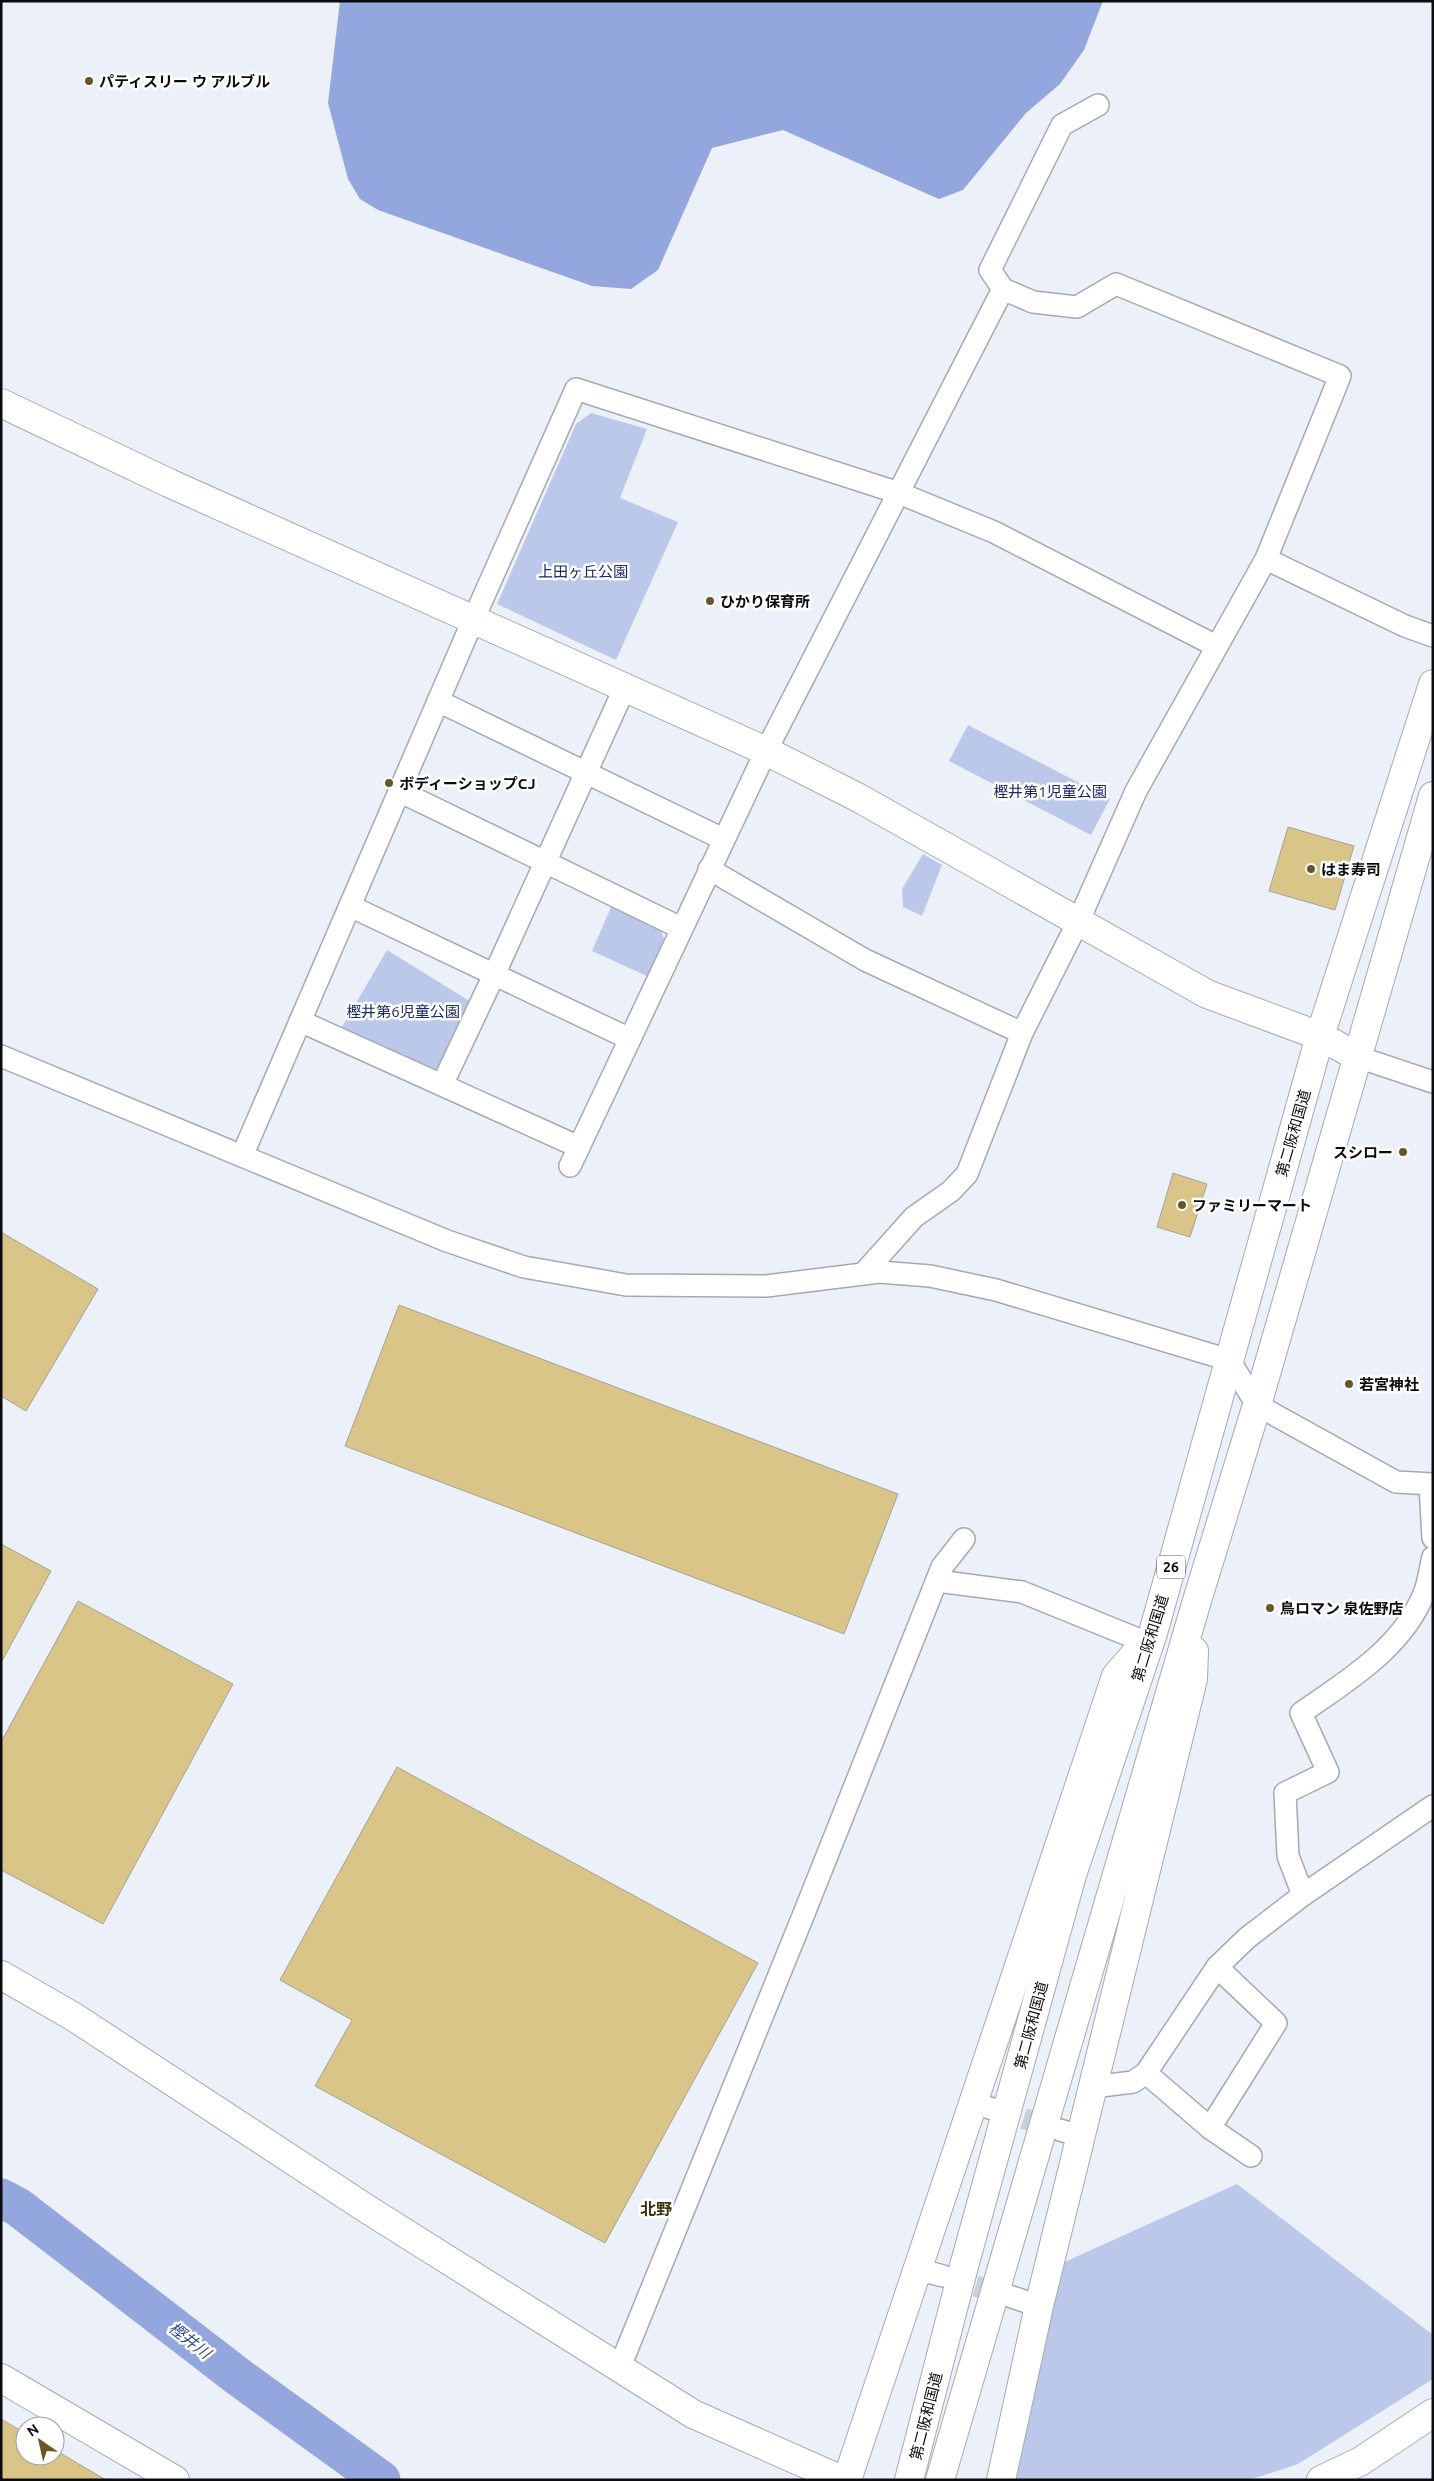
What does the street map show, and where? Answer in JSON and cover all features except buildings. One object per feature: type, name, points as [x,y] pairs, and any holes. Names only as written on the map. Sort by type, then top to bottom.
[{"type":"main road","points":[[1,403],[169,483],[474,618],[766,751],[857,797],[1207,994],[1320,1036],[1358,1057]]},
{"type":"main road","name":"第二阪和国道","points":[[909,2480],[918,2452],[964,2266],[1072,1875],[1149,1637],[1320,1036],[1433,684]]},
{"type":"main road","name":"第二阪和国道","points":[[944,2469],[1196,1604],[1257,1405],[1433,796]]},
{"type":"main road","points":[[1001,2480],[1039,2306],[1070,2133],[1093,2087],[1194,1679],[1196,1604]]},
{"type":"main road","points":[[847,2480],[917,2268],[983,2106],[1116,1676],[1149,1637]]},
{"type":"main road","points":[[1,1975],[74,2017],[367,2209],[693,2414],[842,2480]]},
{"type":"main road","points":[[1,2378],[175,2480]]},
{"type":"main road","points":[[1321,2480],[1361,2461],[1433,2413]]},
{"type":"street","points":[[864,1274],[914,1217],[951,1190],[967,1174],[1022,1033],[1078,920],[1136,791],[1266,559],[1340,376],[1116,284],[1077,307],[1033,302],[1003,289],[990,270],[1062,125],[1098,105]]},
{"type":"street","points":[[300,1022],[442,1085],[575,1157],[681,928],[766,751],[1003,289]]},
{"type":"street","points":[[242,1156],[474,618],[576,389],[899,493],[994,532],[1216,646]]},
{"type":"street","points":[[1266,559],[1405,626],[1433,636]]},
{"type":"street","points":[[442,1085],[625,687]]},
{"type":"street","points":[[438,701],[723,839]]},
{"type":"street","points":[[399,791],[681,928]]},
{"type":"street","points":[[709,869],[865,960],[1022,1033]]},
{"type":"street","points":[[350,906],[630,1039]]},
{"type":"street","points":[[1,1056],[447,1241],[524,1267],[626,1284],[766,1286],[879,1272],[930,1276],[996,1290],[1229,1360],[1257,1405],[1396,1482],[1431,1485],[1433,1538]]},
{"type":"street","points":[[1358,1057],[1433,1082]]},
{"type":"street","points":[[619,2369],[804,1916],[942,1566],[964,1539]]},
{"type":"street","points":[[1303,1894],[1288,1856],[1285,1793],[1328,1772],[1301,1714],[1375,1660],[1406,1624],[1425,1590],[1433,1557]]},
{"type":"street","points":[[937,1581],[1022,1592],[1149,1637]]},
{"type":"street","points":[[1093,2087],[1133,2082],[1146,2073],[1217,1967],[1247,1938],[1303,1894],[1433,1806]]},
{"type":"street","points":[[1210,2128],[1276,2023],[1217,1967]]},
{"type":"street","points":[[1146,2073],[1210,2128],[1251,2156]]},
{"type":"street","points":[[917,2268],[943,2276]]},
{"type":"street","points":[[1009,2296],[1039,2306]]},
{"type":"green space","name":"上田ヶ丘公園","points":[[591,413],[647,429],[620,498],[678,522],[616,660],[497,604],[576,424]]},
{"type":"green space","name":"樫井第1児童公園","points":[[968,725],[1110,799],[1091,835],[949,761]]},
{"type":"green space","points":[[923,854],[942,865],[922,916],[903,907],[902,889]]},
{"type":"green space","points":[[612,905],[659,926],[664,939],[647,976],[592,951]]},
{"type":"green space","name":"樫井第6児童公園","points":[[387,950],[471,1002],[439,1076],[339,1032]]},
{"type":"green space","points":[[1237,2184],[1433,2335],[1433,2379],[1298,2464],[1249,2480],[1010,2480],[1058,2265]]},
{"type":"shaded area","points":[[340,1],[1103,1],[1084,50],[1060,84],[1026,113],[963,190],[939,199],[783,130],[712,148],[658,270],[631,289],[592,286],[378,210],[360,199],[348,179],[328,103]]},
{"type":"waterway","name":"樫井川","points":[[1,2198],[18,2207],[240,2378],[381,2480]]},
{"type":"tunnel","points":[[993,2109],[1057,2129]]},
{"type":"tunnel","points":[[945,2277],[1009,2296]]},
{"type":"place","name":"パティスリー ウ アルブル","points":[[89,81]]},
{"type":"place","name":"ひかり保育所","points":[[710,601]]},
{"type":"place","name":"ボディーショップCJ","points":[[389,783]]},
{"type":"place","name":"はま寿司","points":[[1311,869]]},
{"type":"place","name":"スシロー","points":[[1403,1152]]},
{"type":"place","name":"ファミリーマート","points":[[1182,1205]]},
{"type":"place","name":"若宮神社","points":[[1349,1384]]},
{"type":"place","name":"鳥ロマン 泉佐野店","points":[[1270,1608]]},
{"type":"district","name":"北野","points":[[656,2209]]}]
